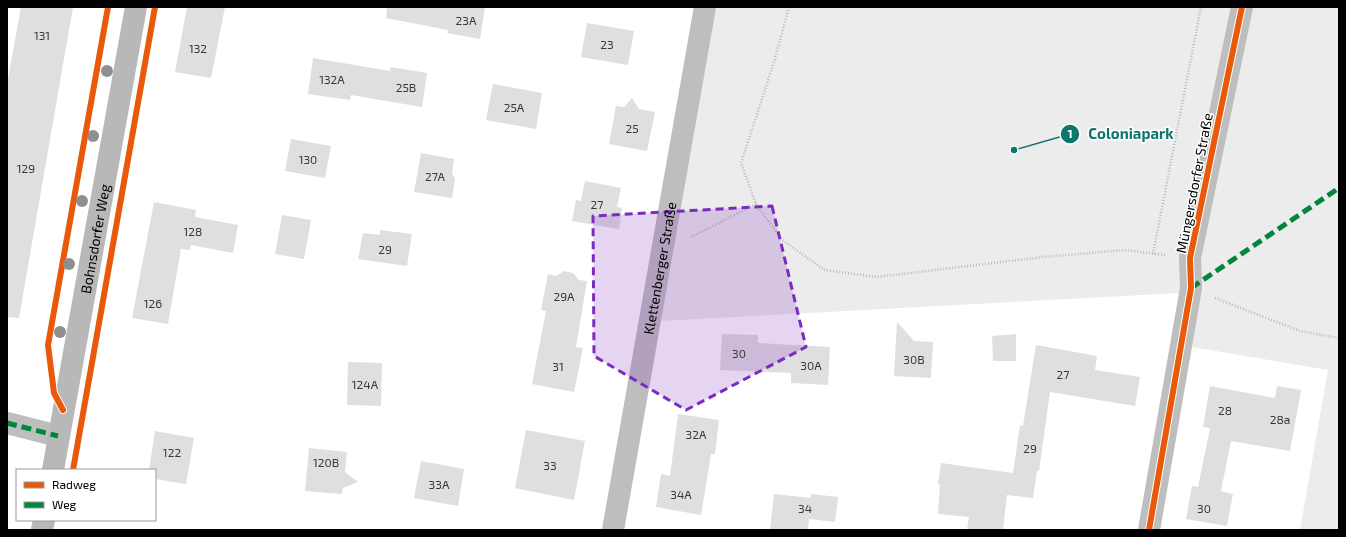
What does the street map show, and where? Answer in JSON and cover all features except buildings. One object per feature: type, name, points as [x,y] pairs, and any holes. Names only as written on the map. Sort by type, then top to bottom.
[{"type":"street","name":"Bohnsdorfer Weg","points":[[53,469],[136,7]]},
{"type":"street","name":"Klettenberger Straße","points":[[613,530],[705,7]]},
{"type":"street","name":"Müngersdorfer Straße","points":[[1149,530],[1191,288],[1190,258],[1242,7]]},
{"type":"street","points":[[7,424],[58,436]]},
{"type":"path","points":[[789,7],[774,62],[741,162],[756,204],[782,240],[825,270],[877,277],[1043,257],[1124,250],[1190,258]]},
{"type":"path","points":[[1154,254],[1201,7]]},
{"type":"path","points":[[662,251],[756,204]]},
{"type":"path","points":[[1191,288],[1300,331],[1339,338]]},
{"type":"highlighted area","points":[[772,206],[806,347],[686,410],[594,356],[593,216]]},
{"type":"shaded area","points":[[715,7],[1339,7],[1339,530],[1300,530],[1328,370],[1192,347],[1179,293],[660,321]]},
{"type":"marked path","points":[[1191,288],[1339,188]]},
{"type":"marked path","points":[[7,423],[58,436]]},
{"type":"cycle path","points":[[63,410],[54,393],[48,345],[108,7]]},
{"type":"cycle path","points":[[73,469],[155,7]]},
{"type":"cycle path","points":[[1149,530],[1191,288],[1190,258],[1242,7]]},
{"type":"place","name":"Coloniapark","points":[[1014,150]]}]
